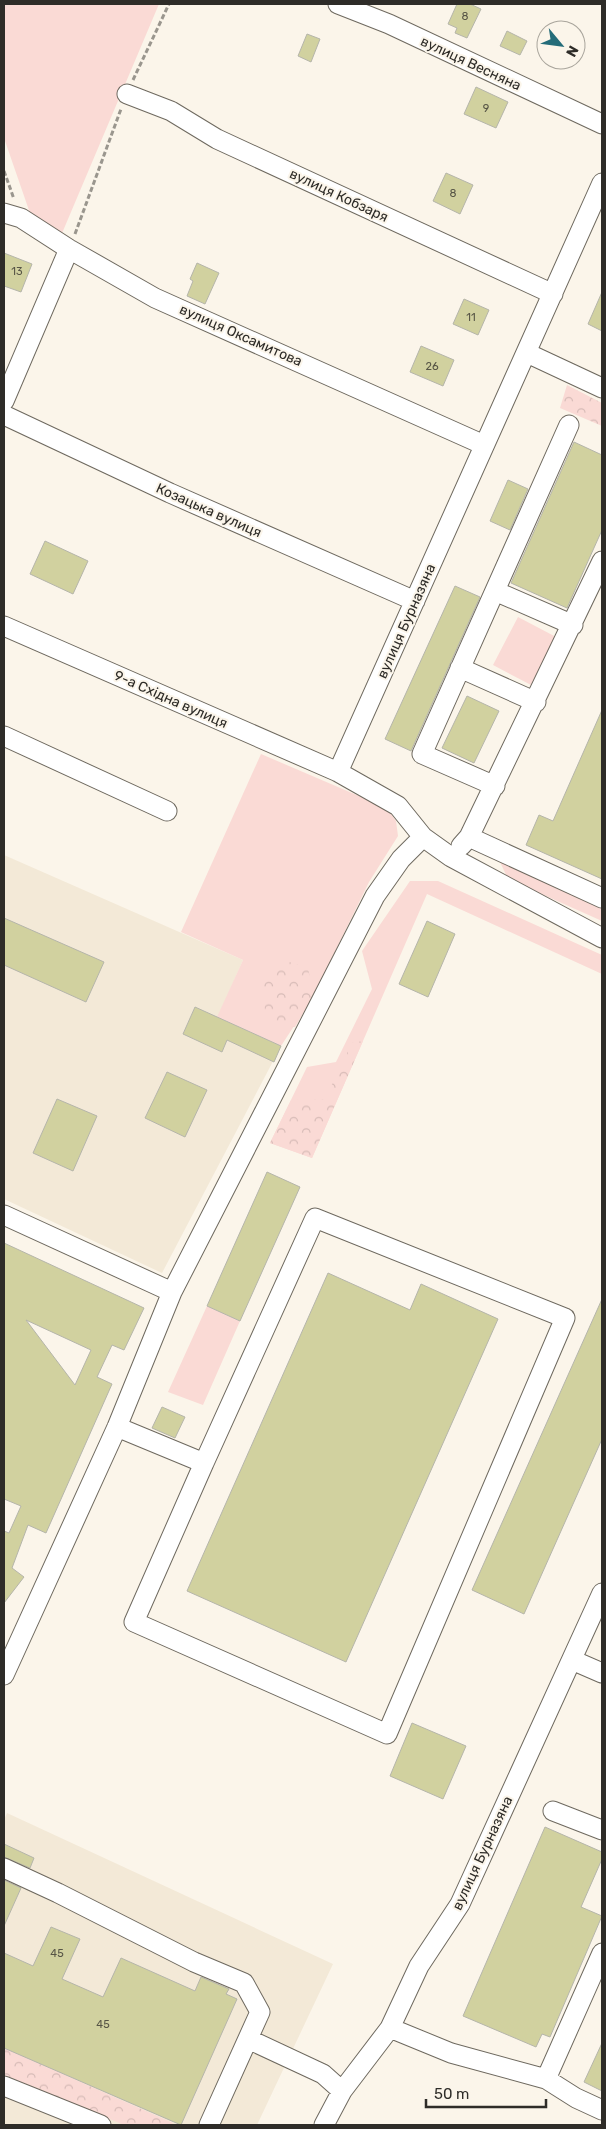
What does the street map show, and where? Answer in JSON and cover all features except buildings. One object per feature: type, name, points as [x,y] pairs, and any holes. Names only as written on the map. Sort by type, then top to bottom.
[{"type":"street","name":"вулиця Весняна","points":[[338,4],[389,24],[602,124]]},
{"type":"street","name":"вулиця Кобзаря","points":[[127,94],[171,112],[217,139],[552,294]]},
{"type":"street","name":"вулиця Бурназяна","points":[[338,772],[602,183]]},
{"type":"street","name":"вулиця Оксамитова","points":[[12,216],[156,298],[484,445]]},
{"type":"street","points":[[4,400],[69,249]]},
{"type":"street","points":[[527,353],[602,388]]},
{"type":"street","name":"Козацька вулиця","points":[[4,416],[170,493],[415,601]]},
{"type":"street","points":[[495,786],[422,754],[569,424]]},
{"type":"street","points":[[451,857],[469,837],[536,702],[602,561]]},
{"type":"street","points":[[494,591],[573,625]]},
{"type":"street","name":"9-а Східна вулиця","points":[[5,630],[338,772]]},
{"type":"street","points":[[460,668],[536,702]]},
{"type":"street","points":[[4,736],[166,812]]},
{"type":"street","points":[[338,772],[398,806],[423,836],[451,857],[602,938]]},
{"type":"street","points":[[4,1675],[117,1427],[172,1292],[375,896],[401,859],[423,836]]},
{"type":"street","points":[[469,837],[602,898]]},
{"type":"street","points":[[4,1215],[172,1292]]},
{"type":"street","points":[[315,1218],[565,1318],[387,1734],[134,1622],[204,1463],[315,1218]]},
{"type":"street","points":[[117,1427],[204,1463]]},
{"type":"street","name":"вулиця Бурназяна","points":[[324,2125],[342,2091],[390,2028],[419,1966],[460,1904],[602,1593]]},
{"type":"street","points":[[572,1660],[602,1673]]},
{"type":"street","points":[[553,1811],[602,1830]]},
{"type":"street","points":[[4,1868],[58,1892],[194,1962],[244,1984],[260,2012],[208,2125]]},
{"type":"street","points":[[546,2079],[602,1954]]},
{"type":"street","points":[[390,2028],[451,2054],[546,2079],[576,2098],[602,2110]]},
{"type":"street","points":[[248,2039],[323,2074],[342,2091]]},
{"type":"street","points":[[4,2086],[101,2125]]},
{"type":"path","points":[[69,249],[127,94],[169,4]]},
{"type":"path","points":[[4,171],[12,216]]},
{"type":"shaded area","points":[[4,855],[243,960],[218,1017],[281,1046],[162,1273],[4,1199]]},
{"type":"shaded area","points":[[7,1813],[333,1964],[257,2125],[4,2125],[4,1820]]},
{"type":"green space","points":[[4,4],[159,4],[60,238],[32,219],[4,138]]},
{"type":"green space","points":[[567,385],[602,403],[602,426],[560,408]]},
{"type":"green space","points":[[518,617],[558,638],[533,686],[493,665]]},
{"type":"green space","points":[[261,754],[387,808],[396,821],[398,836],[369,882],[313,997],[281,1046],[217,1017],[243,960],[181,932]]},
{"type":"green space","points":[[500,862],[602,908],[602,921],[508,879]]},
{"type":"green space","points":[[410,881],[438,881],[602,955],[602,974],[427,894],[312,1158],[270,1143],[307,1067],[336,1062],[372,989],[362,951]]},
{"type":"green space","points":[[281,960],[308,967],[313,997],[295,1027],[265,1022],[264,981]]},
{"type":"green space","points":[[363,1041],[312,1158],[270,1143],[291,1100],[325,1099],[352,1043]]},
{"type":"green space","points":[[207,1306],[240,1321],[203,1405],[168,1392]]},
{"type":"green space","points":[[4,2048],[173,2123],[171,2125],[124,2125],[4,2075]]}]
